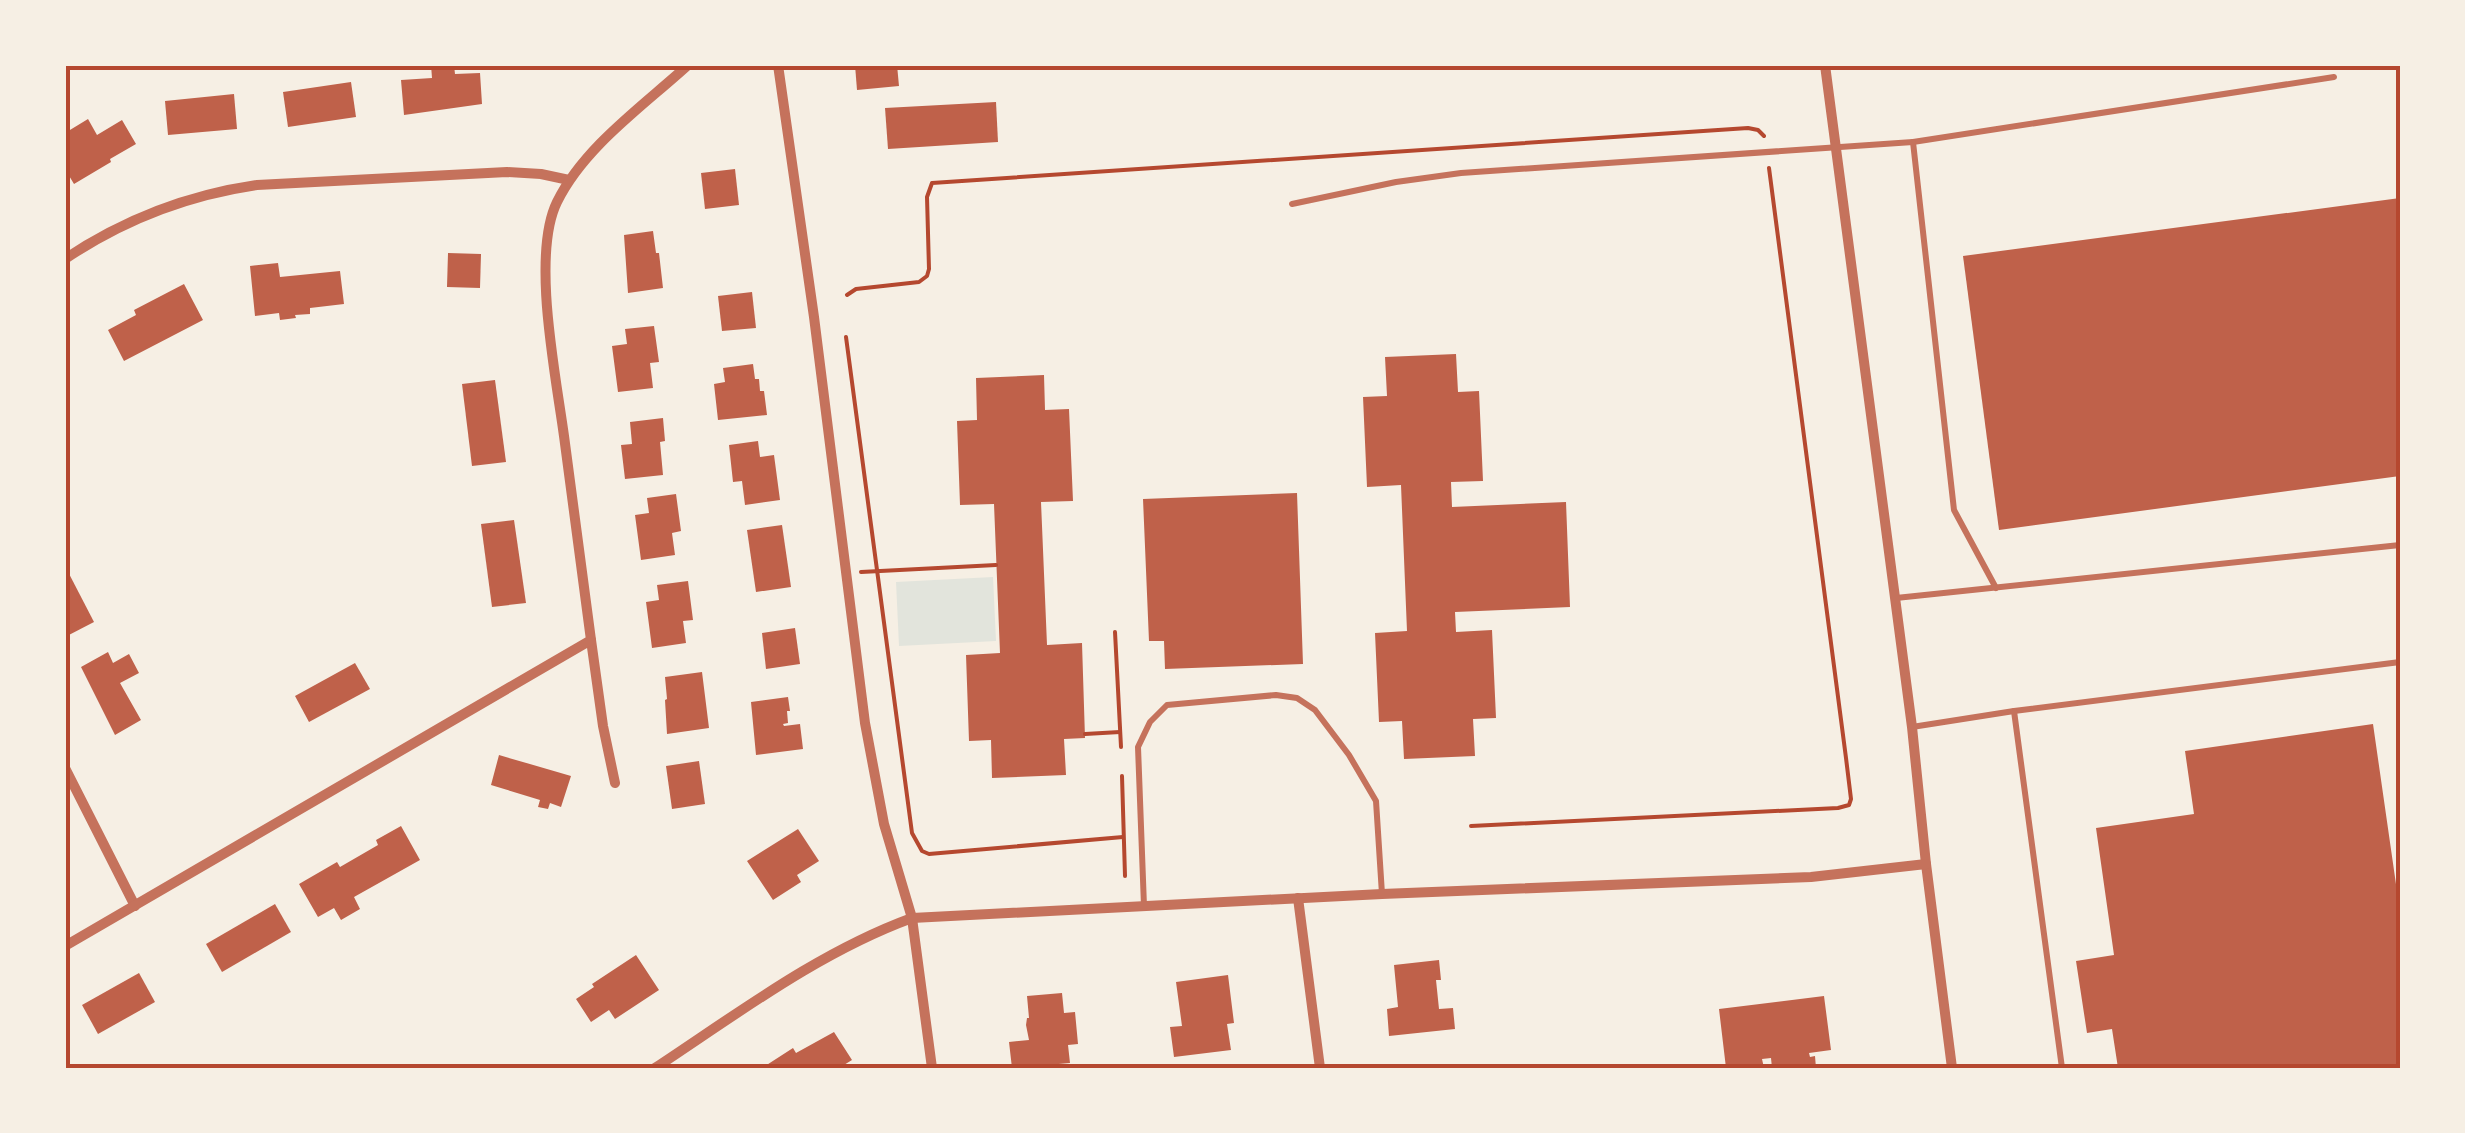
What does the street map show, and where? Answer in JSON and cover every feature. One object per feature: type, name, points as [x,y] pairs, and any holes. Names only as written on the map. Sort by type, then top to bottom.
[{"type":"street","points":[[615,783],[591,640],[552,340],[545,262],[547,233],[555,206],[589,154],[688,65]]},
{"type":"street","points":[[778,65],[865,722],[884,824],[912,918],[932,1068]]},
{"type":"street","points":[[1825,65],[1912,727],[1952,1068]]},
{"type":"street","points":[[65,258],[140,216],[199,196],[256,185],[507,172],[569,180]]},
{"type":"street","points":[[65,946],[591,640]]},
{"type":"street","points":[[65,768],[136,906]]},
{"type":"street","points":[[655,1068],[778,988],[862,939],[912,918],[1811,876],[1926,864]]},
{"type":"street","points":[[1298,898],[1320,1068]]},
{"type":"lane","points":[[1292,204],[1461,173],[1913,142],[2334,77]]},
{"type":"lane","points":[[1913,142],[1954,510],[1996,588]]},
{"type":"lane","points":[[1895,598],[2400,544]]},
{"type":"lane","points":[[1912,727],[2400,662]]},
{"type":"lane","points":[[1144,906],[1138,746],[1150,722],[1167,705],[1276,695],[1298,698],[1315,710],[1349,755],[1376,801],[1382,894]]},
{"type":"lane","points":[[2014,711],[2062,1068]]},
{"type":"path","points":[[847,296],[856,289],[920,282],[927,276],[927,197],[932,183],[1748,128],[1758,130],[1764,138]]},
{"type":"path","points":[[1471,826],[1838,808],[1851,800],[1769,168]]},
{"type":"path","points":[[846,337],[912,833],[922,851],[929,854],[1123,838]]},
{"type":"path","points":[[857,572],[996,566]]},
{"type":"path","points":[[1115,632],[1121,749]]},
{"type":"path","points":[[1085,734],[1120,732]]},
{"type":"path","points":[[1122,767],[1125,876]]},
{"type":"shaded area","points":[[993,577],[996,641],[899,646],[896,582]]},
{"type":"building","points":[[431,65],[454,65],[455,74],[480,73],[482,104],[404,115],[401,80],[432,78]]},
{"type":"building","points":[[855,65],[897,65],[899,86],[857,90]]},
{"type":"building","points":[[351,82],[356,117],[288,127],[283,92]]},
{"type":"building","points":[[234,94],[237,129],[168,135],[165,101]]},
{"type":"building","points":[[996,102],[998,142],[888,149],[885,108]]},
{"type":"building","points":[[88,119],[97,135],[122,120],[136,144],[74,184],[65,169],[65,133]]},
{"type":"building","points":[[735,169],[739,205],[705,209],[701,173]]},
{"type":"building","points":[[2400,198],[2400,476],[1999,530],[1963,256]]},
{"type":"building","points":[[653,231],[663,288],[628,293],[624,235]]},
{"type":"building","points":[[448,253],[481,254],[480,288],[447,287]]},
{"type":"building","points":[[278,263],[280,277],[340,271],[344,304],[310,308],[310,314],[295,315],[296,318],[280,320],[279,313],[255,316],[250,266]]},
{"type":"building","points":[[184,284],[203,320],[124,361],[108,330],[136,315],[134,310]]},
{"type":"building","points":[[752,292],[756,328],[722,331],[718,296]]},
{"type":"building","points":[[654,326],[659,362],[650,363],[653,388],[618,392],[612,346],[627,344],[625,329]]},
{"type":"building","points":[[1456,354],[1458,392],[1479,391],[1483,481],[1451,482],[1452,507],[1566,502],[1570,607],[1455,612],[1456,632],[1492,630],[1496,718],[1473,719],[1475,756],[1404,759],[1402,721],[1379,722],[1375,633],[1407,631],[1401,485],[1367,487],[1363,397],[1387,396],[1385,357]]},
{"type":"building","points":[[753,364],[755,379],[759,379],[760,391],[764,391],[767,415],[718,420],[714,384],[725,382],[723,368]]},
{"type":"building","points":[[1044,375],[1045,410],[1069,409],[1073,501],[1041,502],[1047,645],[1082,643],[1085,738],[1064,739],[1066,775],[992,778],[991,740],[969,741],[966,655],[1000,653],[994,504],[960,505],[957,421],[977,420],[976,378]]},
{"type":"building","points":[[495,380],[506,462],[472,466],[462,384]]},
{"type":"building","points":[[663,418],[663,475],[625,479],[621,445],[632,444],[630,422]]},
{"type":"building","points":[[758,441],[760,457],[774,455],[780,500],[745,505],[742,481],[733,482],[729,445]]},
{"type":"building","points":[[1297,493],[1303,664],[1165,669],[1164,641],[1149,641],[1143,499]]},
{"type":"building","points":[[676,494],[681,531],[672,533],[675,555],[641,560],[635,515],[649,513],[647,498]]},
{"type":"building","points":[[514,520],[526,603],[492,607],[481,524]]},
{"type":"building","points":[[782,525],[791,587],[756,592],[747,530]]},
{"type":"building","points":[[65,566],[94,622],[65,637]]},
{"type":"building","points":[[688,581],[693,620],[683,621],[686,643],[652,648],[646,602],[659,600],[657,585]]},
{"type":"building","points":[[795,628],[800,664],[766,669],[762,633]]},
{"type":"building","points":[[108,652],[113,663],[129,654],[139,673],[120,683],[141,720],[115,735],[81,667]]},
{"type":"building","points":[[355,663],[370,689],[309,722],[295,696]]},
{"type":"building","points":[[702,672],[709,728],[667,734],[665,677]]},
{"type":"building","points":[[788,697],[788,723],[783,724],[800,724],[803,749],[756,755],[751,702]]},
{"type":"building","points":[[2373,724],[2400,912],[2400,1068],[2118,1068],[2112,1029],[2087,1033],[2076,961],[2114,955],[2096,828],[2194,814],[2185,751]]},
{"type":"building","points":[[499,755],[571,776],[561,807],[550,803],[548,809],[538,807],[540,800],[491,785]]},
{"type":"building","points":[[699,761],[705,804],[672,809],[666,766]]},
{"type":"building","points":[[401,826],[420,860],[354,897],[360,909],[341,920],[334,908],[318,917],[299,884],[337,862],[340,867]]},
{"type":"building","points":[[798,829],[819,861],[797,875],[801,882],[773,900],[747,861]]},
{"type":"building","points":[[275,904],[291,932],[222,972],[206,944]]},
{"type":"building","points":[[636,955],[659,990],[615,1019],[609,1010],[591,1022],[576,999]]},
{"type":"building","points":[[1439,960],[1439,1009],[1453,1008],[1455,1029],[1389,1036],[1387,1009],[1398,1007],[1394,965]]},
{"type":"building","points":[[139,973],[155,1002],[98,1034],[82,1005]]},
{"type":"building","points":[[1228,975],[1234,1023],[1227,1024],[1231,1050],[1174,1057],[1170,1027],[1182,1026],[1176,982]]},
{"type":"building","points":[[1062,993],[1064,1013],[1075,1012],[1078,1044],[1068,1045],[1070,1063],[1012,1068],[1009,1042],[1029,1040],[1027,996]]},
{"type":"building","points":[[1824,996],[1831,1050],[1809,1053],[1810,1057],[1815,1056],[1816,1068],[1772,1068],[1771,1058],[1762,1059],[1764,1068],[1726,1068],[1719,1009]]},
{"type":"building","points":[[834,1032],[852,1060],[839,1068],[762,1068],[793,1048],[796,1053]]}]
